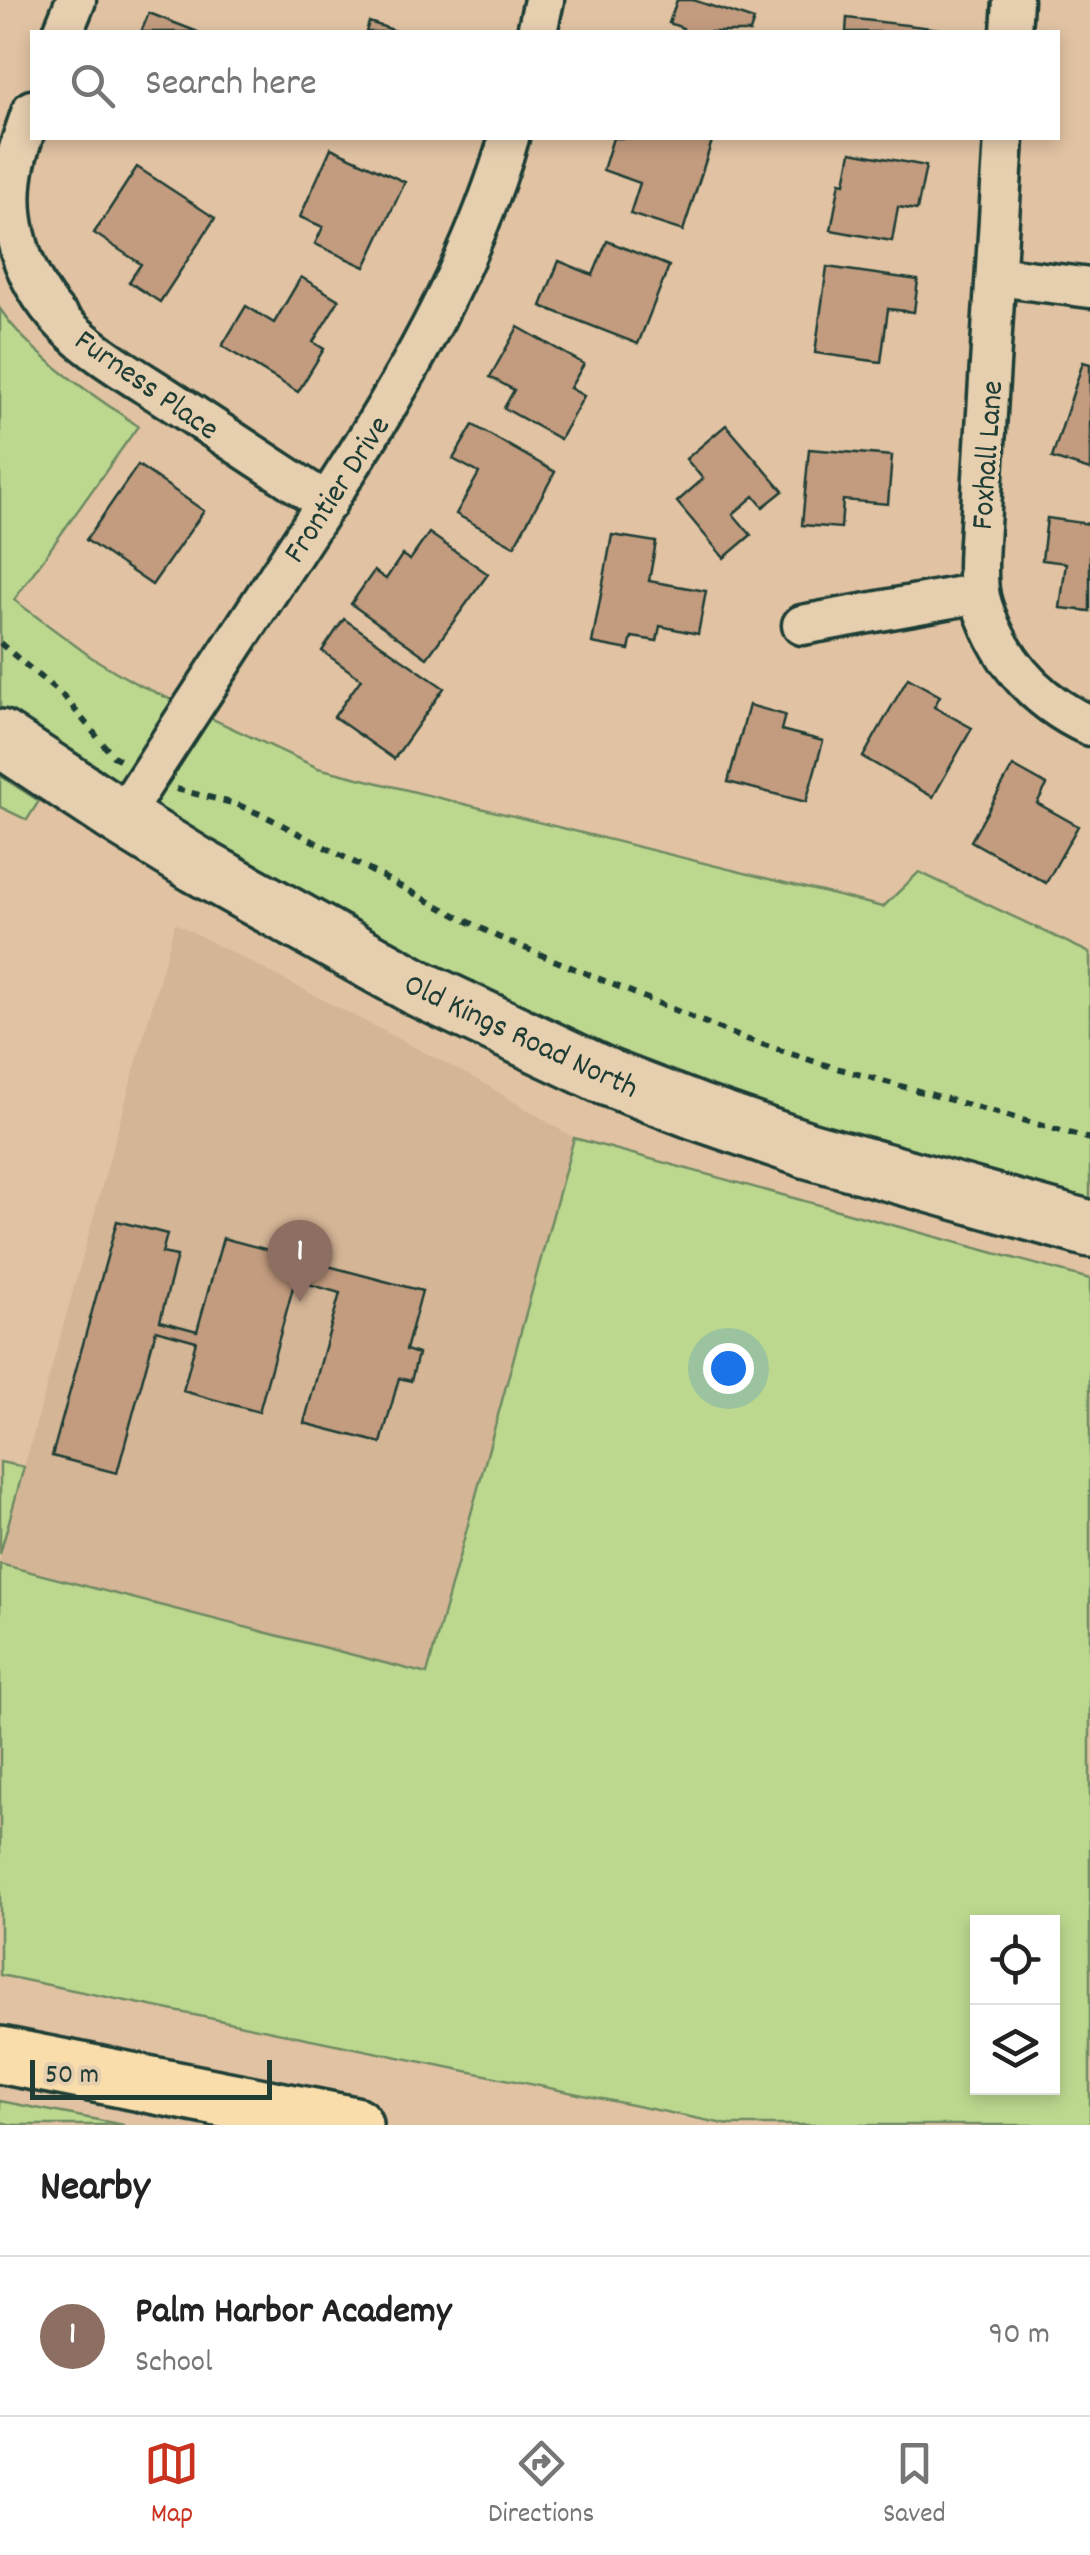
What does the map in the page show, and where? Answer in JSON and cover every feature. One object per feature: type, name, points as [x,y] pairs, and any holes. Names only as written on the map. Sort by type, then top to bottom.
[{"type":"highway","points":[[0,2055],[354,2125]]},
{"type":"street","points":[[64,30],[76,0]]},
{"type":"street","points":[[538,30],[544,0]]},
{"type":"street","points":[[1010,30],[1012,0]]},
{"type":"street","name":"Furness Place","points":[[30,116],[15,162],[12,206],[16,239],[39,295],[54,314],[106,358],[327,502]]},
{"type":"street","name":"Frontier Drive","points":[[120,818],[386,411],[438,315],[486,206],[508,140]]},
{"type":"street","name":"Foxhall Lane","points":[[1004,140],[978,554],[979,593],[995,636],[1016,672],[1056,708],[1090,726]]},
{"type":"street","points":[[996,276],[1090,288]]},
{"type":"street","points":[[802,625],[979,593]]},
{"type":"street","name":"Old Kings Road North","points":[[0,738],[197,865],[420,989],[610,1078],[792,1144],[1090,1229]]},
{"type":"path","points":[[0,643],[66,699],[113,756]]},
{"type":"path","points":[[182,792],[236,804],[267,817],[498,937],[740,1037],[1090,1139]]},
{"type":"shaded area","points":[[175,923],[480,1081],[574,1138],[427,1675],[0,1564]]},
{"type":"green space","points":[[0,309],[46,359],[138,426],[14,600],[91,657],[135,683],[318,768],[883,907],[919,872],[1090,953],[1090,1211],[748,1110],[445,985],[0,713]]},
{"type":"green space","points":[[0,776],[39,801],[27,820],[0,807]]},
{"type":"green space","points":[[574,1138],[1090,1279],[1090,2125],[729,2125],[0,1975],[0,1564],[427,1674]]},
{"type":"green space","points":[[0,1462],[24,1467],[0,1554]]},
{"type":"green space","points":[[0,2101],[124,2125],[13,2125],[0,2122]]},
{"type":"building","points":[[677,0],[693,0],[754,20],[751,30],[682,30],[669,23]]},
{"type":"building","points":[[149,13],[193,30],[142,30]]},
{"type":"building","points":[[847,18],[941,29],[941,30],[846,30]]},
{"type":"building","points":[[369,22],[393,30],[367,30]]},
{"type":"building","points":[[612,140],[712,140],[683,231],[630,214],[640,183],[603,170]]},
{"type":"building","points":[[331,148],[405,182],[365,267],[315,244],[323,227],[300,217]]},
{"type":"building","points":[[851,152],[926,166],[917,210],[898,207],[892,241],[831,230],[840,182],[845,183]]},
{"type":"building","points":[[137,167],[215,218],[160,302],[129,282],[141,264],[94,233]]},
{"type":"building","points":[[607,241],[669,266],[638,344],[541,306],[559,261],[593,275]]},
{"type":"building","points":[[827,267],[918,280],[914,312],[888,309],[881,362],[815,353]]},
{"type":"building","points":[[301,277],[339,300],[313,342],[324,349],[298,392],[222,346],[246,306],[274,323]]},
{"type":"building","points":[[518,327],[584,364],[570,388],[584,396],[560,439],[504,408],[514,390],[490,377]]},
{"type":"building","points":[[1083,362],[1090,364],[1090,470],[1052,458]]},
{"type":"building","points":[[473,425],[555,472],[514,546],[456,514],[479,473],[453,459]]},
{"type":"building","points":[[726,425],[783,491],[763,507],[754,496],[733,514],[751,535],[724,558],[677,502],[703,479],[686,459]]},
{"type":"building","points":[[809,449],[892,456],[888,504],[843,500],[841,528],[802,525]]},
{"type":"building","points":[[138,465],[204,511],[152,585],[86,540]]},
{"type":"building","points":[[1047,518],[1090,524],[1090,611],[1060,608],[1066,563],[1042,560]]},
{"type":"building","points":[[429,533],[488,574],[427,658],[351,604],[374,571],[386,579],[402,555],[410,560]]},
{"type":"building","points":[[612,535],[656,542],[649,581],[706,591],[698,634],[660,626],[657,641],[632,637],[629,650],[592,643]]},
{"type":"building","points":[[344,619],[444,688],[394,759],[334,717],[361,679],[322,651]]},
{"type":"building","points":[[908,678],[940,696],[934,707],[972,728],[933,797],[863,757]]},
{"type":"building","points":[[749,705],[785,715],[781,730],[823,741],[806,802],[728,782]]},
{"type":"building","points":[[1013,766],[1047,785],[1037,803],[1078,826],[1046,883],[971,841]]},
{"type":"building","points":[[117,1221],[167,1234],[162,1253],[177,1256],[160,1321],[197,1331],[223,1238],[422,1291],[406,1350],[418,1354],[411,1381],[399,1378],[381,1443],[304,1423],[340,1293],[295,1280],[259,1412],[183,1391],[196,1341],[156,1330],[117,1473],[52,1456]]},
{"type":"place","name":"Palm Harbor Academy","points":[[300,1302]]}]
